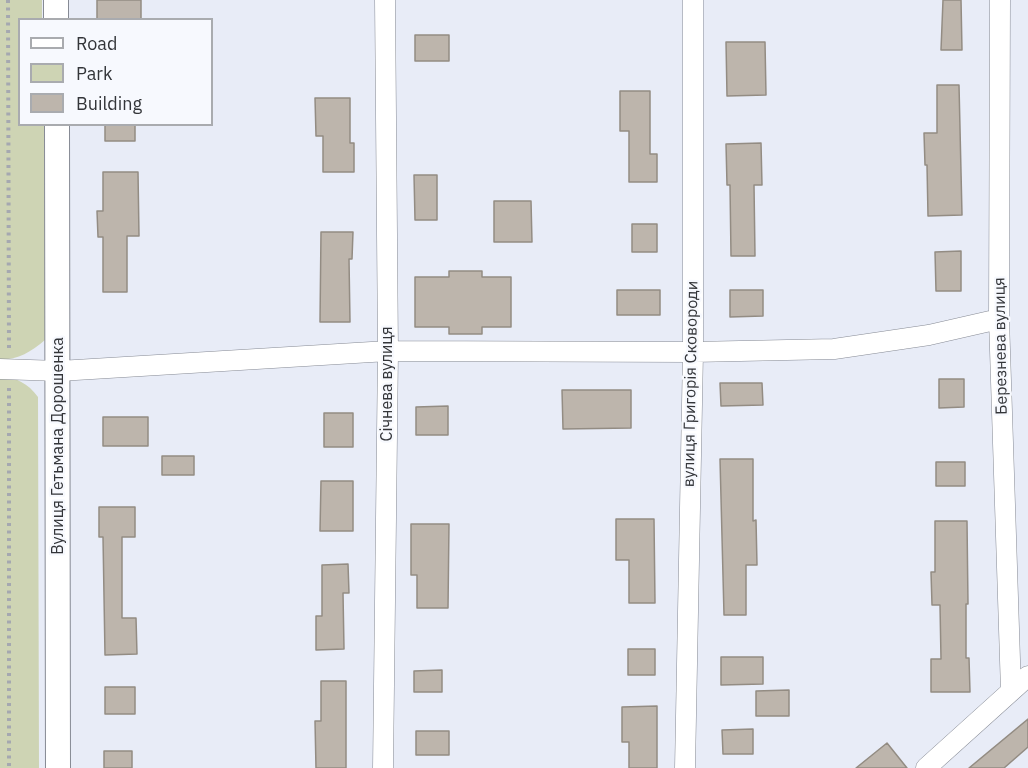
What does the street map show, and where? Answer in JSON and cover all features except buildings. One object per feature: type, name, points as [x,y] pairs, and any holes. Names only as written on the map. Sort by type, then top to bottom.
[{"type":"street","points":[[56,0],[56,18]]},
{"type":"street","name":"Січнева вулиця","points":[[383,768],[388,351],[386,0]]},
{"type":"street","name":"вулиця Григорія Сковороди","points":[[685,768],[693,352],[693,0]]},
{"type":"street","name":"Березнева вулиця","points":[[1000,0],[999,319],[1011,691]]},
{"type":"street","name":"Вулиця Гетьмана Дорошенка","points":[[57,126],[58,768]]},
{"type":"street","points":[[0,369],[58,371],[388,351],[693,352],[834,349],[929,335],[999,319]]},
{"type":"street","points":[[926,768],[1028,676]]},
{"type":"green space","points":[[0,0],[42,0],[42,18],[18,18],[18,126],[44,126],[45,340],[24,354],[0,360]]},
{"type":"green space","points":[[0,375],[21,382],[38,397],[39,768],[0,768]]}]
